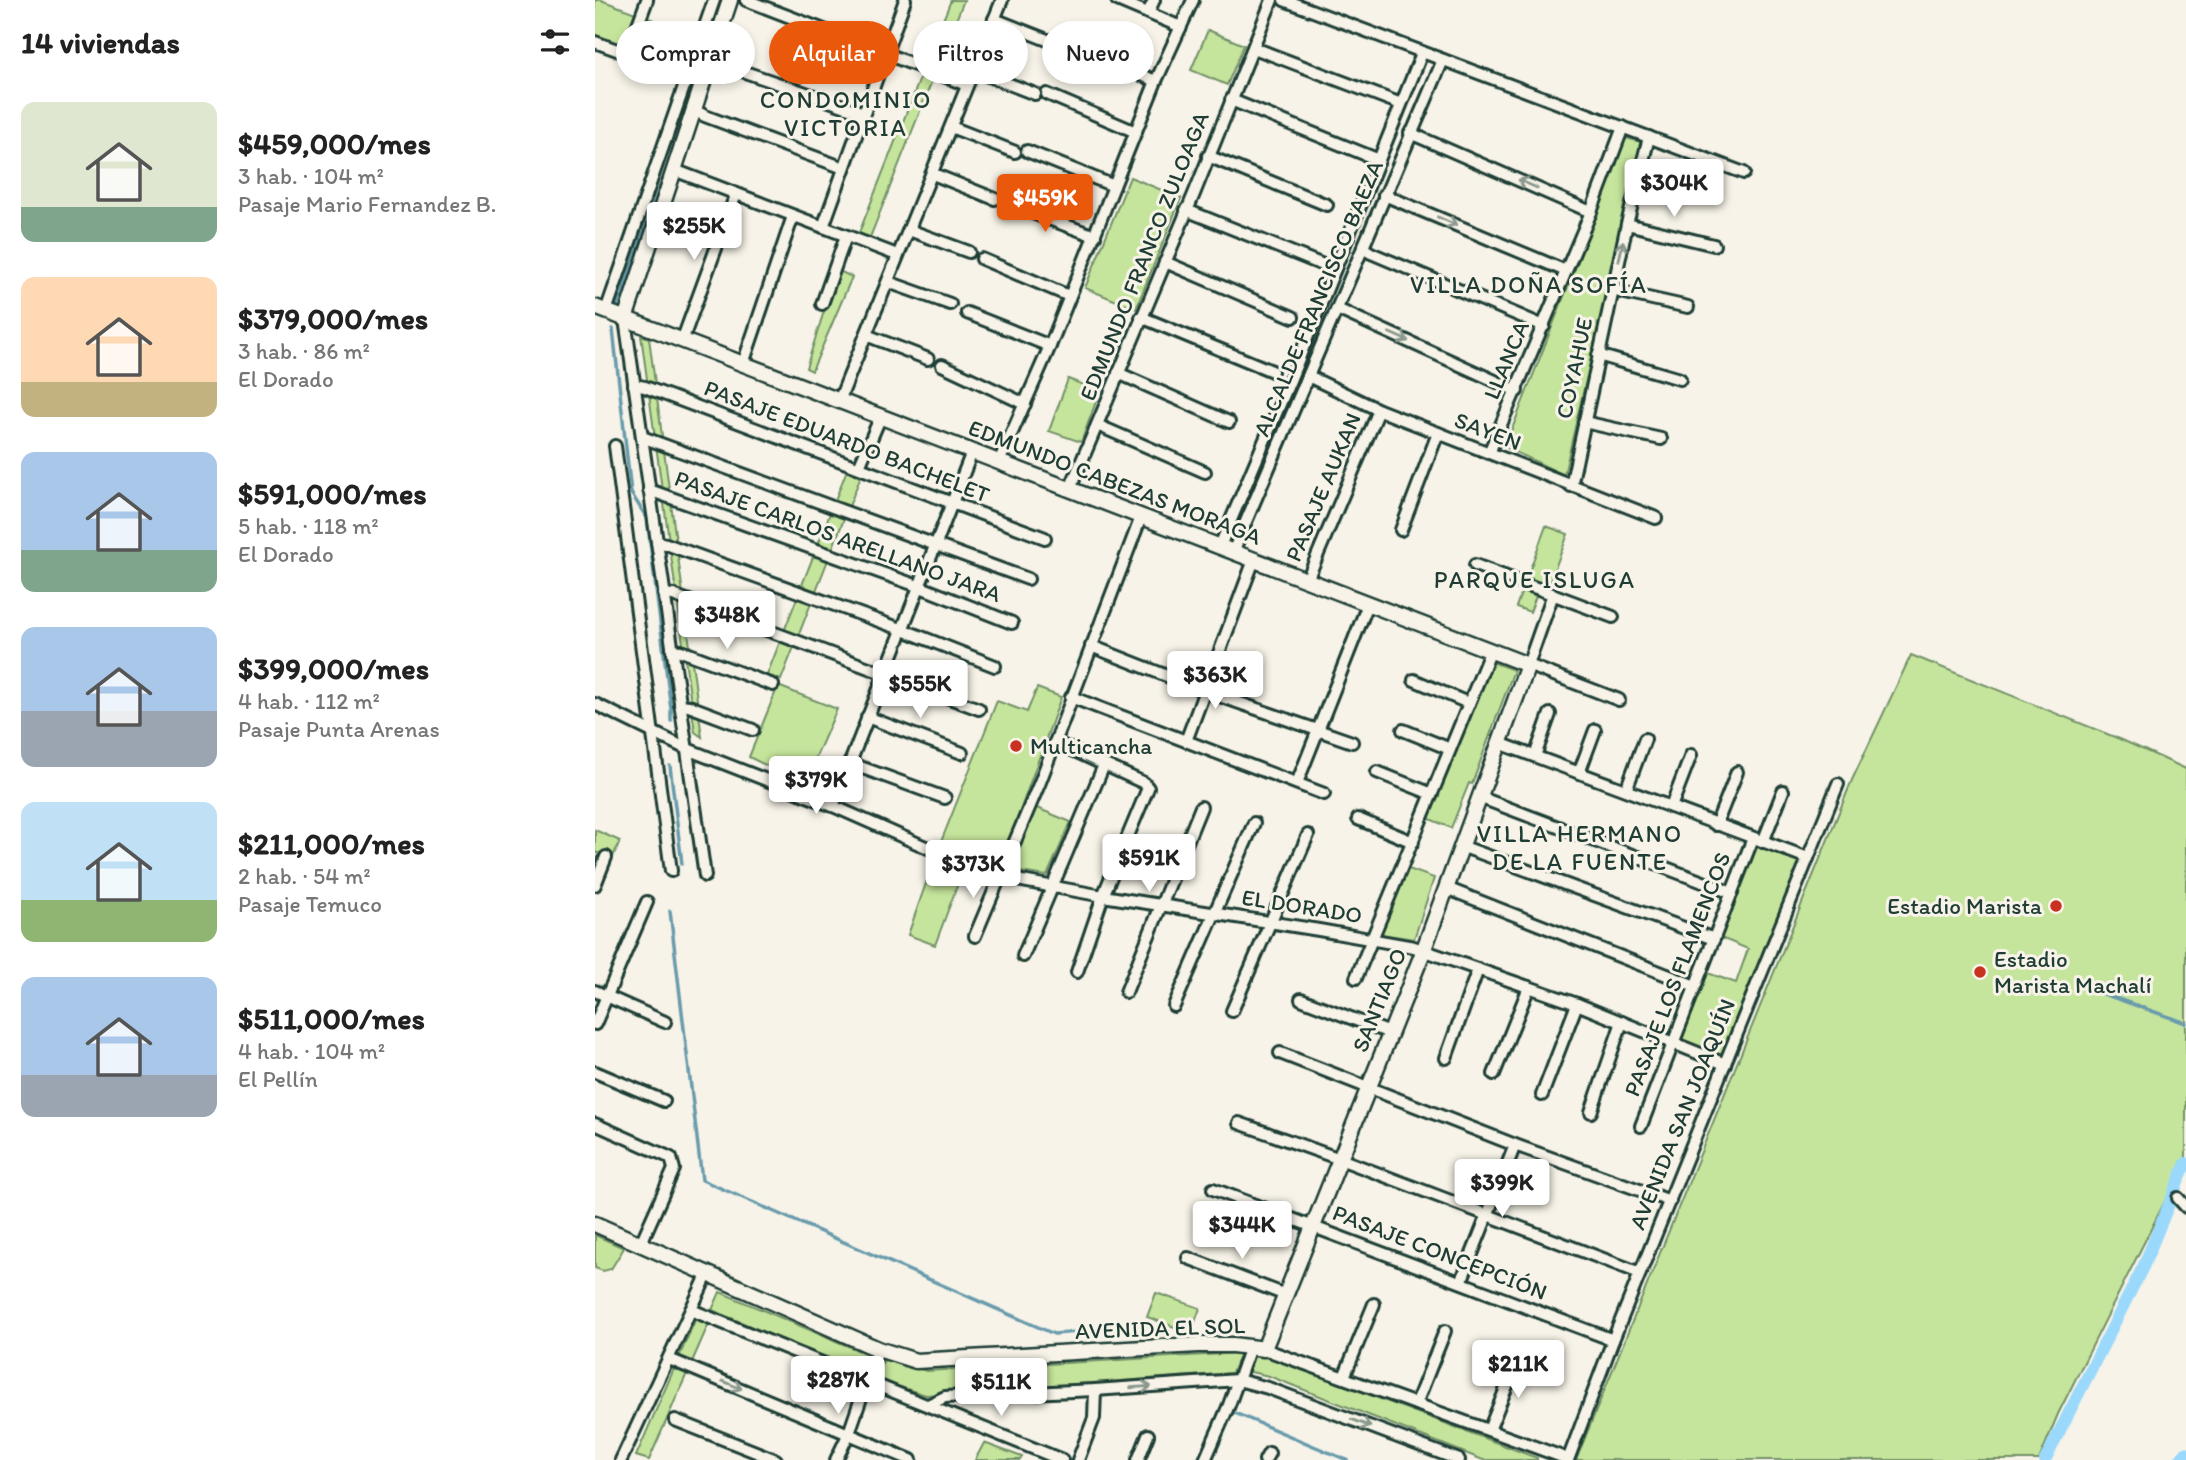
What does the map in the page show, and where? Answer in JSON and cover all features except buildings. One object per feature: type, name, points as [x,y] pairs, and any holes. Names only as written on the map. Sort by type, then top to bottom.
[{"type":"street","points":[[639,21],[647,0]]},
{"type":"street","points":[[706,21],[714,0]]},
{"type":"street","points":[[723,21],[730,0]]},
{"type":"street","points":[[746,0],[801,21]]},
{"type":"street","points":[[897,21],[905,0]]},
{"type":"street","points":[[1002,0],[994,19],[1042,38]]},
{"type":"street","points":[[1118,0],[1181,27]]},
{"type":"street","points":[[1149,13],[1154,0]]},
{"type":"street","points":[[999,463],[1050,346],[1156,81],[1193,0]]},
{"type":"street","name":"EDMUNDO FRANCO ZULOAGA","points":[[1070,489],[1272,0]]},
{"type":"street","points":[[1285,0],[1744,173]]},
{"type":"street","points":[[595,42],[616,50]]},
{"type":"street","points":[[1254,48],[1401,104]]},
{"type":"street","name":"ALCALDE FRANCISCO BAEZA","points":[[1227,549],[1271,426],[1422,52]]},
{"type":"street","points":[[839,401],[967,85],[899,58]]},
{"type":"street","name":"ALCALDE FRANCISCO BAEZA","points":[[1227,549],[1308,376],[1443,60]]},
{"type":"street","points":[[755,75],[864,113]]},
{"type":"street","points":[[600,309],[684,84]]},
{"type":"street","points":[[702,84],[625,319],[705,876]]},
{"type":"street","points":[[823,227],[874,84]]},
{"type":"street","points":[[1009,84],[1035,94]]},
{"type":"street","points":[[1047,94],[1136,132]]},
{"type":"street","points":[[1231,100],[1379,160]]},
{"type":"street","points":[[694,110],[844,168]]},
{"type":"street","points":[[951,127],[1015,152]]},
{"type":"street","name":"LLANCA","points":[[1489,453],[1591,212],[1623,127]]},
{"type":"street","points":[[1411,133],[1591,212]]},
{"type":"street","name":"COYAHUE","points":[[1571,485],[1612,290],[1649,137]]},
{"type":"street","points":[[1027,151],[1114,186]]},
{"type":"street","points":[[1208,156],[1327,205]]},
{"type":"street","points":[[674,170],[897,255]]},
{"type":"street","points":[[933,174],[995,199]]},
{"type":"street","points":[[682,341],[736,194]]},
{"type":"street","points":[[1384,195],[1566,271]]},
{"type":"street","points":[[1008,204],[1095,236]]},
{"type":"street","points":[[1186,210],[1333,269]]},
{"type":"street","points":[[743,364],[793,216]]},
{"type":"street","points":[[1627,224],[1714,245]]},
{"type":"street","points":[[909,230],[969,252]]},
{"type":"street","points":[[823,304],[846,236]]},
{"type":"street","points":[[1363,248],[1544,326]]},
{"type":"street","points":[[982,259],[1069,296]]},
{"type":"street","points":[[1165,262],[1293,317]]},
{"type":"street","points":[[888,282],[950,304]]},
{"type":"street","points":[[1612,290],[1688,307]]},
{"type":"street","name":"EDMUNDO CABEZAS MORAGA","points":[[600,309],[1619,700]]},
{"type":"street","points":[[1337,309],[1517,391]]},
{"type":"street","points":[[967,313],[1050,346]]},
{"type":"street","points":[[1141,317],[1272,371]]},
{"type":"street","points":[[866,335],[928,359]]},
{"type":"street","points":[[1598,355],[1680,379]]},
{"type":"street","points":[[941,365],[1025,404]]},
{"type":"street","points":[[1118,373],[1229,422]]},
{"type":"street","name":"SAYEN","points":[[1308,376],[1379,410],[1656,518]]},
{"type":"street","name":"PASAJE EDUARDO BACHELET","points":[[634,385],[1045,538]]},
{"type":"street","name":"PASAJE AUKAN","points":[[1307,580],[1379,410]]},
{"type":"street","points":[[859,467],[880,418]]},
{"type":"street","points":[[1584,422],[1661,439]]},
{"type":"street","points":[[1097,425],[1205,472]]},
{"type":"street","points":[[1401,530],[1438,433]]},
{"type":"street","points":[[642,437],[1028,579]]},
{"type":"street","points":[[615,446],[671,872]]},
{"type":"street","points":[[833,806],[972,452]]},
{"type":"street","name":"PASAJE CARLOS ARELLANO JARA","points":[[649,490],[918,586],[1012,623]]},
{"type":"street","points":[[975,936],[1055,742],[1141,517]]},
{"type":"street","points":[[657,542],[901,629],[995,666]]},
{"type":"street","points":[[1186,741],[1254,560]]},
{"type":"street","points":[[1475,565],[1613,617]]},
{"type":"street","points":[[664,594],[979,709]]},
{"type":"street","points":[[1528,665],[1553,594]]},
{"type":"street","points":[[1297,783],[1368,604]]},
{"type":"street","points":[[1091,646],[1205,691],[1352,743]]},
{"type":"street","points":[[672,650],[773,685]]},
{"type":"street","points":[[1356,978],[1491,650]]},
{"type":"street","name":"SANTIAGO","points":[[1257,1348],[1286,1295],[1423,950],[1528,665]]},
{"type":"street","points":[[1414,680],[1468,703]]},
{"type":"street","points":[[1071,697],[1324,794]]},
{"type":"street","name":"EL DORADO","points":[[595,704],[687,749],[833,806],[1001,877],[1423,950],[1577,1004],[1725,1064]]},
{"type":"street","points":[[680,705],[753,730]]},
{"type":"street","points":[[1535,756],[1550,714]]},
{"type":"street","points":[[867,717],[962,753]]},
{"type":"street","points":[[1403,730],[1450,749]]},
{"type":"street","points":[[1579,773],[1595,730]]},
{"type":"street","points":[[1626,790],[1645,739]]},
{"type":"street","points":[[1055,742],[1144,783],[1148,788],[1103,896],[1077,972]]},
{"type":"street","points":[[1499,743],[1808,858]]},
{"type":"street","points":[[1671,807],[1691,755]]},
{"type":"street","points":[[849,763],[945,798]]},
{"type":"street","points":[[1023,956],[1104,765]]},
{"type":"street","points":[[1377,772],[1432,794]]},
{"type":"street","points":[[1716,825],[1737,772]]},
{"type":"street","name":"AVENIDA SAN JOAQUÍN","points":[[1568,1459],[1613,1340],[1838,784]]},
{"type":"street","name":"PASAJE LOS FLAMENCOS","points":[[1641,1126],[1731,893],[1783,792]]},
{"type":"street","points":[[1479,797],[1731,893]]},
{"type":"street","points":[[1126,992],[1201,807]]},
{"type":"street","points":[[1358,819],[1413,842]]},
{"type":"street","points":[[1174,1006],[1254,823]]},
{"type":"street","points":[[1232,1011],[1308,835]]},
{"type":"street","points":[[1461,846],[1714,939]]},
{"type":"street","points":[[595,885],[607,857]]},
{"type":"street","points":[[1446,888],[1695,986]]},
{"type":"street","points":[[595,1024],[647,902]]},
{"type":"street","points":[[1446,1058],[1478,969]]},
{"type":"street","points":[[1494,1074],[1529,987]]},
{"type":"street","points":[[595,991],[666,1022]]},
{"type":"street","points":[[1301,999],[1390,1033]]},
{"type":"street","points":[[1542,1095],[1577,1004]]},
{"type":"street","points":[[1591,1112],[1622,1022]]},
{"type":"street","points":[[1280,1053],[1515,1145],[1670,1201]]},
{"type":"street","points":[[595,1072],[664,1101]]},
{"type":"street","points":[[1239,1123],[1640,1273]]},
{"type":"street","points":[[595,1124],[671,1158],[673,1163],[674,1169],[641,1243]]},
{"type":"street","points":[[1461,1282],[1515,1145]]},
{"type":"street","name":"PASAJE CONCEPCIÓN","points":[[1213,1189],[1613,1340]]},
{"type":"street","name":"AVENIDA EL SOL","points":[[595,1224],[907,1359],[928,1362],[1179,1346],[1257,1348],[1568,1459]]},
{"type":"street","points":[[1188,1258],[1286,1295]]},
{"type":"street","points":[[621,1460],[708,1273]]},
{"type":"street","points":[[1344,1377],[1374,1304]]},
{"type":"street","points":[[691,1310],[1062,1460]]},
{"type":"street","points":[[1416,1404],[1445,1331]]},
{"type":"street","points":[[1205,1460],[1238,1380],[1257,1348]]},
{"type":"street","points":[[836,1460],[849,1433],[879,1349]]},
{"type":"street","points":[[669,1359],[911,1460]]},
{"type":"street","points":[[1489,1430],[1518,1359]]},
{"type":"street","points":[[928,1405],[945,1397],[1238,1380],[1268,1388],[1459,1460]]},
{"type":"street","points":[[1078,1460],[1094,1418],[1095,1390]]},
{"type":"street","points":[[675,1420],[776,1460]]},
{"type":"street","points":[[1138,1460],[1148,1435]]},
{"type":"green space","points":[[595,0],[657,21],[616,21],[616,43],[595,35]]},
{"type":"green space","points":[[951,0],[964,0],[956,21],[943,21]]},
{"type":"green space","points":[[1208,30],[1244,45],[1227,85],[1191,70]]},
{"type":"green space","points":[[918,84],[931,84],[869,240],[859,233]]},
{"type":"green space","points":[[1626,138],[1641,142],[1564,475],[1505,447]]},
{"type":"green space","points":[[1130,177],[1181,198],[1136,309],[1085,288]]},
{"type":"green space","points":[[837,270],[852,277],[812,371],[806,368]]},
{"type":"green space","points":[[641,335],[649,338],[702,737],[695,732]]},
{"type":"green space","points":[[1068,379],[1100,391],[1081,442],[1049,431]]},
{"type":"green space","points":[[848,467],[862,473],[781,680],[767,675]]},
{"type":"green space","points":[[1546,526],[1568,534],[1549,584],[1541,582],[1530,612],[1516,607]]},
{"type":"green space","name":"Estadio Marista Machalí","points":[[1911,655],[2122,740],[2186,769],[2186,1166],[2164,1203],[2058,1414],[2039,1460],[1576,1460],[1852,780]]},
{"type":"green space","points":[[1486,660],[1514,670],[1472,784],[1469,783],[1451,828],[1425,817]]},
{"type":"green space","points":[[778,686],[837,709],[815,759],[835,768],[824,794],[749,757]]},
{"type":"green space","points":[[1037,688],[1061,697],[999,869],[941,842],[997,701],[1027,712]]},
{"type":"green space","points":[[1032,806],[1071,822],[1047,876],[1007,870]]},
{"type":"green space","points":[[595,830],[620,841],[612,859],[595,852]]},
{"type":"green space","points":[[1755,845],[1804,862],[1723,1057],[1679,1040],[1705,972],[1736,983],[1748,949],[1721,938]]},
{"type":"green space","points":[[933,863],[960,878],[935,945],[908,935]]},
{"type":"green space","points":[[1403,867],[1434,878],[1414,939],[1375,933]]},
{"type":"green space","points":[[595,1235],[624,1248],[611,1269],[603,1271],[595,1268]]},
{"type":"green space","points":[[720,1292],[869,1355],[861,1373],[712,1310]]},
{"type":"green space","points":[[1156,1293],[1200,1308],[1191,1333],[1147,1317]]},
{"type":"green space","points":[[696,1318],[709,1323],[649,1460],[636,1456]]},
{"type":"green space","points":[[1240,1353],[1232,1373],[926,1395],[874,1379],[885,1358],[926,1371]]},
{"type":"green space","points":[[1252,1354],[1275,1359],[1537,1460],[1483,1460],[1269,1376],[1246,1371]]},
{"type":"green space","points":[[984,1443],[1022,1457],[1020,1460],[975,1460]]},
{"type":"waterway","points":[[616,310],[678,136]]},
{"type":"waterway","points":[[613,329],[631,493],[647,518],[671,721]]},
{"type":"waterway","points":[[670,766],[682,864]]},
{"type":"waterway","points":[[670,911],[702,1180],[1054,1334],[1122,1328]]},
{"type":"waterway","points":[[2098,992],[2186,1023]]},
{"type":"waterway","points":[[2045,1460],[2143,1267],[2186,1163]]},
{"type":"waterway","points":[[1230,1411],[1347,1460]]},
{"type":"waterway","points":[[2180,1460],[2186,1453]]},
{"type":"place","name":"Multicancha","points":[[1016,746]]},
{"type":"place","name":"Estadio Marista","points":[[2056,906]]},
{"type":"place","name":"Estadio Marista Machalí","points":[[1980,972]]},
{"type":"district","name":"CONDOMINIO VICTORIA","points":[[846,113]]},
{"type":"district","name":"VILLA DOÑA SOFÍA","points":[[1529,284]]},
{"type":"district","name":"PARQUE ISLUGA","points":[[1535,579]]},
{"type":"district","name":"VILLA HERMANO DE LA FUENTE","points":[[1580,847]]}]
